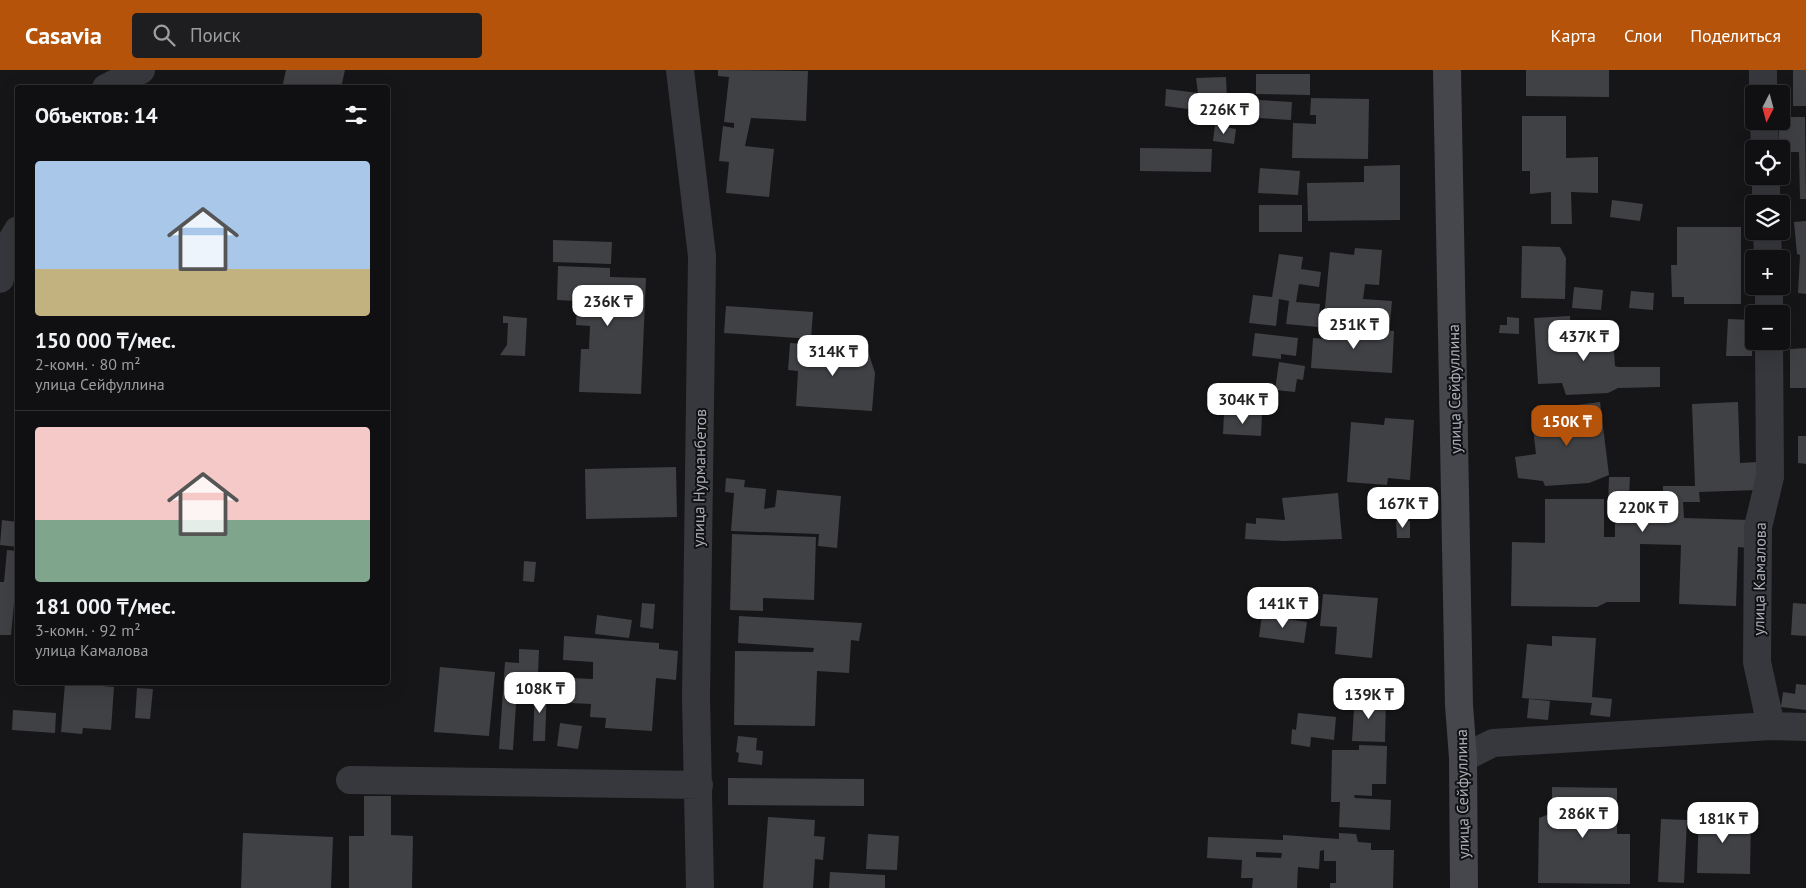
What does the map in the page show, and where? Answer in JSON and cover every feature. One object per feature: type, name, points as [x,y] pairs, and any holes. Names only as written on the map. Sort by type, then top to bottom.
[{"type":"street","points":[[104,70],[104,85]]},
{"type":"street","points":[[110,85],[141,70]]},
{"type":"street","name":"улица Нурманбетов","points":[[680,70],[702,256],[696,697],[700,888]]},
{"type":"street","name":"улица Сейфуллина","points":[[1447,70],[1464,888]]},
{"type":"street","points":[[1763,70],[1763,85]]},
{"type":"street","points":[[0,279],[3,255],[15,235]]},
{"type":"street","name":"улица Камалова","points":[[1769,350],[1770,478],[1758,526],[1757,662],[1771,726]]},
{"type":"street","points":[[1462,758],[1494,743],[1771,726],[1806,727]]},
{"type":"street","points":[[350,780],[699,785]]},
{"type":"building","points":[[286,70],[345,70],[342,85],[283,85]]},
{"type":"building","points":[[718,70],[808,71],[806,121],[751,118],[745,146],[774,149],[769,197],[726,193],[729,162],[719,161],[723,126],[734,128],[734,123],[724,122],[729,77],[718,76]]},
{"type":"building","points":[[1526,70],[1609,70],[1609,97],[1526,96]]},
{"type":"building","points":[[1793,70],[1806,70],[1806,106],[1793,106]]},
{"type":"building","points":[[1256,74],[1310,74],[1310,95],[1256,94]]},
{"type":"building","points":[[1226,77],[1227,100],[1197,102],[1196,110],[1165,106],[1166,89],[1198,93],[1196,78]]},
{"type":"building","points":[[1311,98],[1369,99],[1368,159],[1292,158],[1293,123],[1316,124],[1316,115],[1310,115]]},
{"type":"building","points":[[1242,99],[1292,102],[1291,120],[1241,117]]},
{"type":"building","points":[[1522,116],[1566,116],[1566,158],[1598,157],[1598,193],[1571,192],[1572,224],[1551,224],[1551,192],[1530,194],[1530,171],[1522,171]]},
{"type":"building","points":[[1790,117],[1805,117],[1806,199],[1800,199],[1799,152],[1790,152],[1790,140],[1779,140],[1779,130],[1790,130]]},
{"type":"building","points":[[1215,125],[1236,129],[1234,144],[1213,141]]},
{"type":"building","points":[[1140,148],[1212,149],[1211,172],[1140,171]]},
{"type":"building","points":[[1400,165],[1400,220],[1308,221],[1307,183],[1364,182],[1364,166]]},
{"type":"building","points":[[1260,168],[1300,171],[1298,195],[1258,193]]},
{"type":"building","points":[[1612,200],[1643,204],[1640,221],[1610,217]]},
{"type":"building","points":[[1259,205],[1302,205],[1302,232],[1259,232]]},
{"type":"building","points":[[1806,221],[1806,294],[1798,293],[1800,255],[1797,254],[1794,222]]},
{"type":"building","points":[[1677,227],[1741,227],[1741,304],[1684,304],[1684,297],[1672,297],[1671,265],[1677,265]]},
{"type":"building","points":[[553,240],[612,242],[611,264],[553,262]]},
{"type":"building","points":[[1522,246],[1560,247],[1566,258],[1565,299],[1521,298]]},
{"type":"building","points":[[1355,248],[1382,250],[1379,285],[1365,284],[1363,299],[1392,301],[1390,324],[1324,318],[1330,252],[1354,255]]},
{"type":"building","points":[[1279,254],[1303,257],[1301,269],[1321,272],[1319,287],[1299,284],[1296,302],[1320,304],[1318,327],[1286,324],[1289,301],[1279,299],[1276,326],[1249,323],[1253,295],[1272,297]]},
{"type":"building","points":[[558,266],[610,268],[610,277],[646,278],[641,394],[579,392],[581,349],[589,349],[590,326],[576,325],[577,301],[557,300]]},
{"type":"building","points":[[1574,287],[1603,290],[1601,310],[1572,308]]},
{"type":"building","points":[[1631,291],[1654,293],[1653,310],[1629,308]]},
{"type":"building","points":[[726,306],[813,312],[811,339],[724,333]]},
{"type":"building","points":[[503,316],[527,318],[525,356],[500,355],[507,345],[508,323],[503,323]]},
{"type":"building","points":[[1570,316],[1571,339],[1613,337],[1615,366],[1660,367],[1660,387],[1618,388],[1608,393],[1566,395],[1562,383],[1538,384],[1534,318]]},
{"type":"building","points":[[1507,317],[1519,318],[1519,334],[1499,333],[1500,325],[1507,325]]},
{"type":"building","points":[[1728,319],[1745,320],[1745,350],[1752,350],[1752,356],[1726,356]]},
{"type":"building","points":[[1328,327],[1394,331],[1392,373],[1311,368],[1313,338],[1327,339]]},
{"type":"building","points":[[1255,333],[1298,338],[1296,356],[1281,354],[1281,359],[1252,356]]},
{"type":"building","points":[[790,343],[867,348],[875,373],[872,411],[796,406],[798,371],[788,370]]},
{"type":"building","points":[[1806,348],[1806,388],[1790,388],[1790,349]]},
{"type":"building","points":[[1279,362],[1305,366],[1303,380],[1297,379],[1295,392],[1275,390]]},
{"type":"building","points":[[1600,402],[1609,475],[1589,483],[1545,486],[1543,481],[1518,478],[1515,457],[1536,454],[1531,411]]},
{"type":"building","points":[[1738,402],[1740,463],[1757,462],[1758,490],[1699,492],[1700,502],[1683,502],[1684,518],[1750,520],[1749,548],[1738,547],[1736,606],[1679,604],[1681,545],[1640,544],[1640,602],[1607,602],[1597,607],[1511,606],[1512,542],[1545,543],[1545,499],[1604,499],[1604,537],[1615,537],[1615,506],[1608,507],[1609,477],[1630,477],[1629,498],[1663,501],[1663,486],[1695,486],[1692,404]]},
{"type":"building","points":[[1224,413],[1262,415],[1261,436],[1223,434]]},
{"type":"building","points":[[1385,418],[1414,420],[1410,480],[1388,478],[1387,485],[1347,482],[1351,422],[1384,425]]},
{"type":"building","points":[[1798,436],[1806,436],[1806,464],[1798,463]]},
{"type":"building","points":[[676,467],[677,517],[586,519],[585,469]]},
{"type":"building","points":[[726,478],[745,480],[744,487],[766,489],[764,509],[775,507],[777,490],[841,496],[837,548],[818,546],[819,534],[731,531],[734,493],[725,492]]},
{"type":"building","points":[[1338,493],[1342,539],[1283,541],[1245,539],[1246,523],[1256,524],[1256,518],[1285,520],[1282,498]]},
{"type":"building","points":[[2,520],[15,522],[15,547],[0,545]]},
{"type":"building","points":[[1396,521],[1410,521],[1410,538],[1397,538]]},
{"type":"building","points":[[732,534],[816,537],[814,600],[763,598],[763,611],[730,610]]},
{"type":"building","points":[[7,550],[15,551],[15,593],[11,635],[0,635],[0,582],[4,582]]},
{"type":"building","points":[[524,561],[536,562],[534,582],[523,581]]},
{"type":"building","points":[[1323,594],[1378,598],[1372,658],[1335,654],[1337,627],[1320,626]]},
{"type":"building","points":[[642,603],[655,604],[653,629],[640,627]]},
{"type":"building","points":[[1793,603],[1806,604],[1806,636],[1791,635]]},
{"type":"building","points":[[597,615],[632,620],[629,638],[595,634]]},
{"type":"building","points":[[1262,615],[1307,622],[1304,643],[1259,637]]},
{"type":"building","points":[[739,616],[862,623],[859,641],[851,640],[849,673],[817,671],[815,726],[734,725],[735,651],[813,652],[814,648],[738,643]]},
{"type":"building","points":[[564,636],[659,643],[659,649],[678,651],[676,680],[656,678],[652,731],[605,728],[606,718],[590,717],[591,704],[570,703],[572,678],[593,679],[593,662],[563,660]]},
{"type":"building","points":[[1552,636],[1596,638],[1592,697],[1612,699],[1610,717],[1590,715],[1592,703],[1522,698],[1527,644],[1552,646]]},
{"type":"building","points":[[519,649],[539,650],[538,674],[518,673],[513,750],[499,749],[505,662],[519,663]]},
{"type":"building","points":[[440,667],[495,672],[489,736],[434,732]]},
{"type":"building","points":[[1796,684],[1806,685],[1806,710],[1781,707],[1783,692],[1795,694]]},
{"type":"building","points":[[65,685],[114,687],[111,730],[83,728],[82,734],[61,732]]},
{"type":"building","points":[[535,687],[547,687],[545,741],[533,741]]},
{"type":"building","points":[[137,688],[153,689],[150,719],[135,718]]},
{"type":"building","points":[[1349,698],[1386,699],[1385,742],[1352,741],[1354,709],[1349,709]]},
{"type":"building","points":[[1529,699],[1550,701],[1548,720],[1527,718]]},
{"type":"building","points":[[13,710],[56,713],[55,733],[12,730]]},
{"type":"building","points":[[1298,713],[1336,717],[1334,740],[1311,737],[1310,747],[1291,744],[1292,729],[1296,730]]},
{"type":"building","points":[[560,723],[582,726],[578,749],[557,746]]},
{"type":"building","points":[[738,736],[757,738],[756,750],[763,751],[762,765],[738,762],[739,753],[736,752]]},
{"type":"building","points":[[1359,745],[1387,746],[1386,784],[1372,784],[1372,796],[1354,795],[1355,798],[1391,800],[1390,830],[1339,827],[1340,802],[1331,802],[1332,750],[1359,750]]},
{"type":"building","points":[[728,778],[864,779],[864,806],[728,805]]},
{"type":"building","points":[[1552,787],[1617,788],[1617,834],[1630,834],[1630,884],[1538,883],[1539,818],[1552,813]]},
{"type":"building","points":[[364,796],[391,796],[391,835],[413,836],[412,888],[349,888],[349,836],[364,836]]},
{"type":"building","points":[[1699,808],[1717,808],[1719,816],[1751,818],[1750,874],[1697,873]]},
{"type":"building","points":[[768,817],[815,820],[814,836],[825,837],[823,860],[815,859],[813,888],[763,888]]},
{"type":"building","points":[[1661,819],[1687,820],[1684,883],[1658,882]]},
{"type":"building","points":[[243,833],[333,837],[331,888],[241,888]]},
{"type":"building","points":[[1339,833],[1356,834],[1358,842],[1371,843],[1371,850],[1394,850],[1393,888],[1330,888],[1330,883],[1336,883],[1336,861],[1324,861],[1324,850],[1320,851],[1319,869],[1298,867],[1297,888],[1252,888],[1253,878],[1241,878],[1242,860],[1207,858],[1208,837],[1283,840],[1283,835],[1339,839]],"holes":[[[1256,852],[1282,853],[1281,858],[1256,857]]]},
{"type":"building","points":[[868,834],[899,836],[897,870],[866,869]]},
{"type":"building","points":[[830,872],[885,875],[885,888],[829,888]]}]
